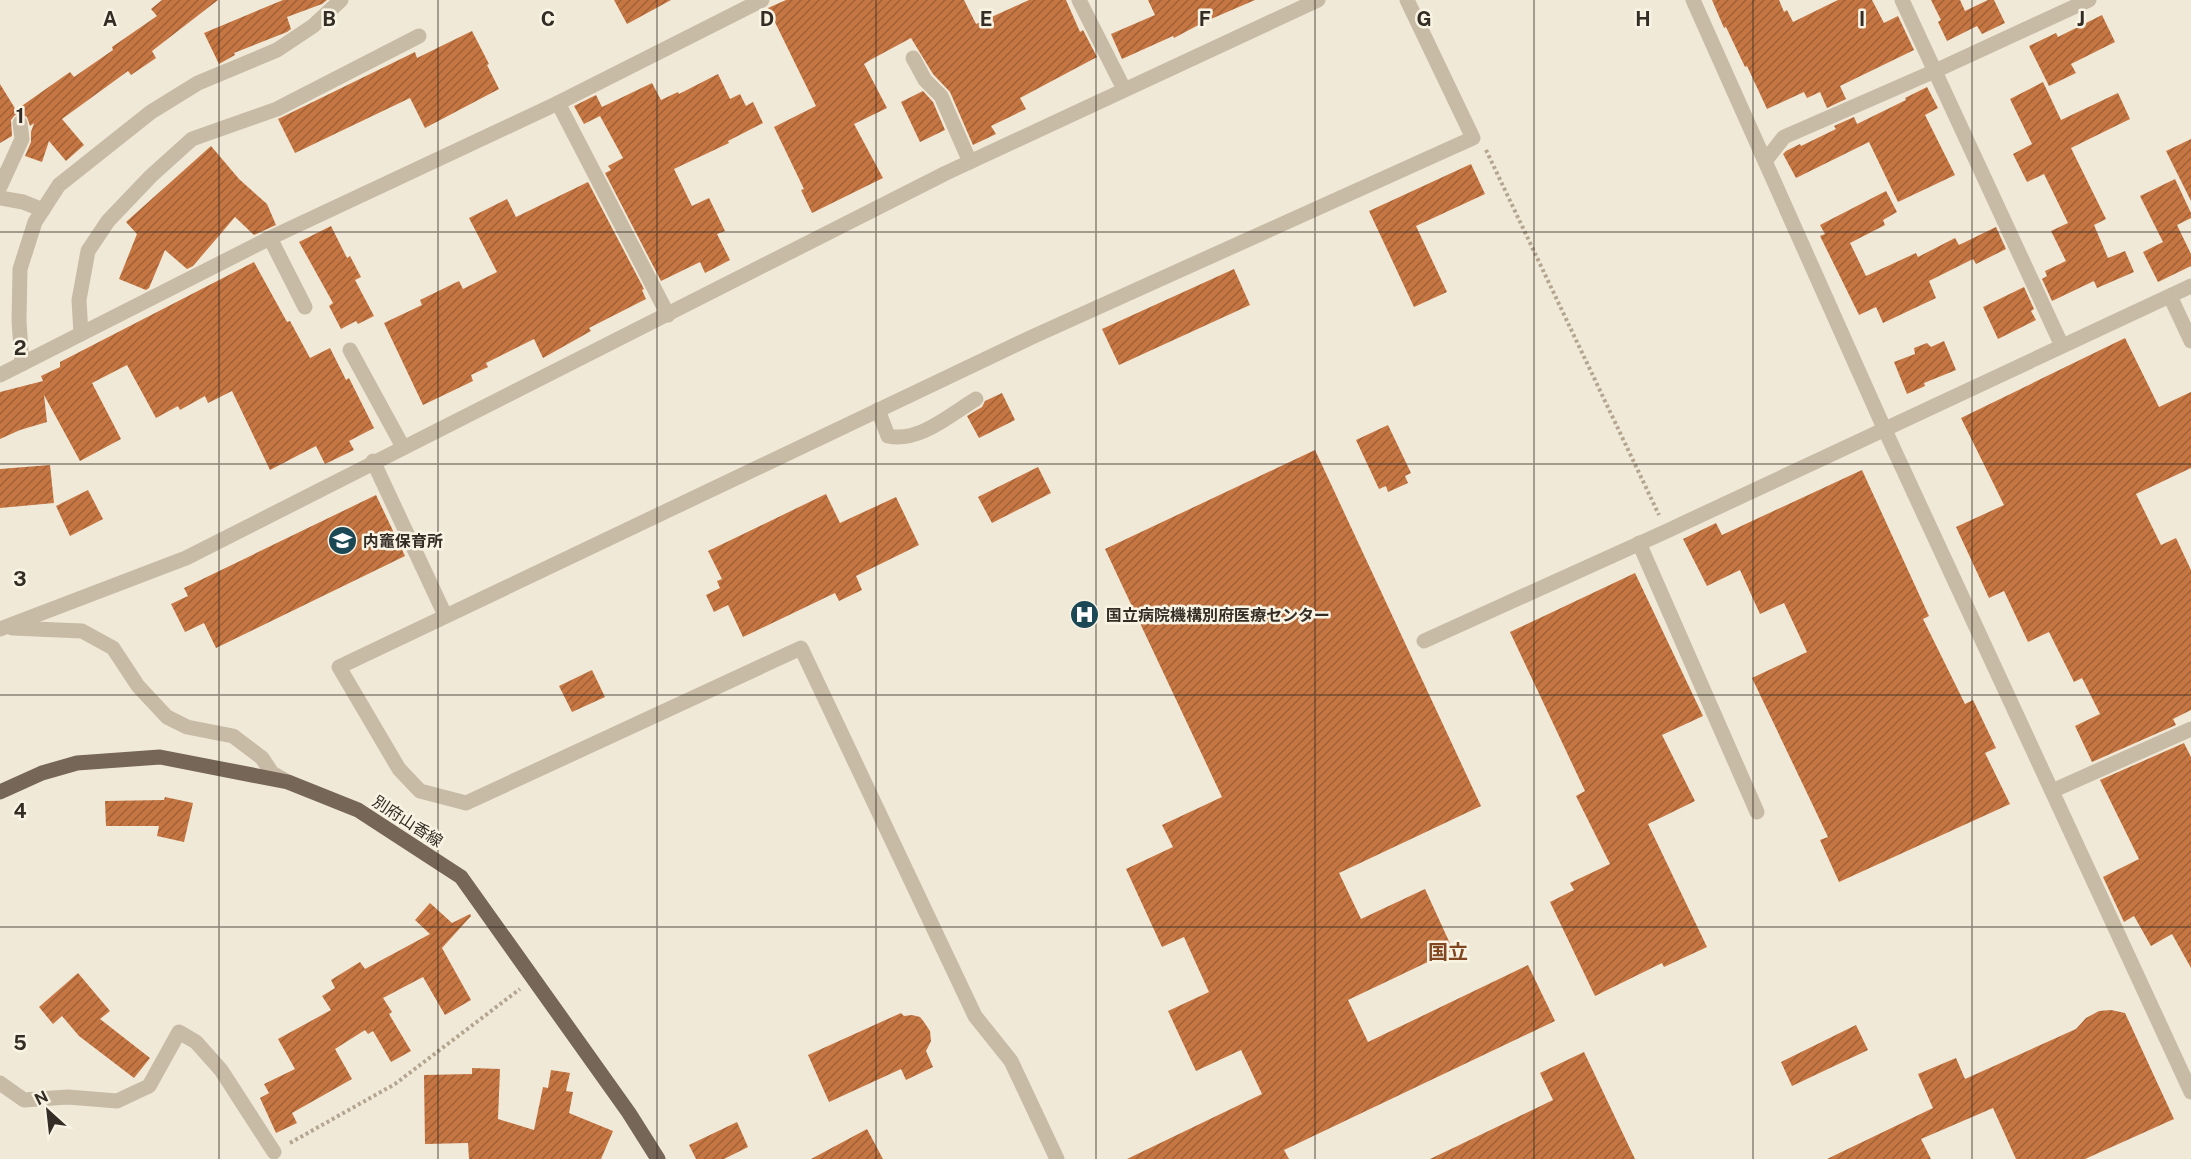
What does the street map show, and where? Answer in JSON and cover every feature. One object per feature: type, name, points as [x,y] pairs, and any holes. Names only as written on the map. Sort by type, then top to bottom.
[{"type":"main road","name":"別府山香線","points":[[0,792],[42,773],[76,763],[160,757],[288,782],[358,810],[461,877],[629,1113],[658,1159]]},
{"type":"street","points":[[22,364],[19,321],[20,269],[35,222],[59,185],[151,112],[198,83],[277,50],[313,26],[341,0]]},
{"type":"street","points":[[0,375],[270,238],[558,104],[762,0]]},
{"type":"street","points":[[1079,0],[1124,89]]},
{"type":"street","points":[[3,628],[186,558],[373,461],[970,162],[1318,0]]},
{"type":"street","points":[[1057,1159],[1011,1061],[975,1017],[801,648],[466,803],[420,791],[399,769],[339,667],[1032,337],[1473,138],[1407,0]]},
{"type":"street","points":[[1693,0],[1884,428],[2191,1092]]},
{"type":"street","points":[[1902,0],[2062,346]]},
{"type":"street","points":[[1765,161],[1784,136],[1935,71],[2089,0]]},
{"type":"street","points":[[81,334],[79,300],[88,251],[108,221],[151,176],[192,139],[277,109],[420,36]]},
{"type":"street","points":[[913,58],[925,80],[941,96],[970,162]]},
{"type":"street","points":[[558,104],[668,315]]},
{"type":"street","points":[[0,187],[22,139],[20,123]]},
{"type":"street","points":[[0,198],[23,202],[43,210]]},
{"type":"street","points":[[270,238],[304,307]]},
{"type":"street","points":[[1424,641],[1667,531],[2191,286]]},
{"type":"street","points":[[2170,296],[2191,341]]},
{"type":"street","points":[[350,350],[403,447]]},
{"type":"street","points":[[878,410],[888,436],[900,439],[923,431],[975,399]]},
{"type":"street","points":[[373,461],[446,615]]},
{"type":"street","points":[[1639,543],[1757,812]]},
{"type":"street","points":[[3,628],[82,631],[113,648],[138,686],[168,717],[187,727],[233,736],[262,758],[272,773],[288,782]]},
{"type":"street","points":[[2052,790],[2191,729]]},
{"type":"street","points":[[0,1083],[24,1100],[68,1097],[117,1101],[149,1086],[179,1032],[196,1042],[220,1071],[274,1152]]},
{"type":"path","points":[[1473,138],[1483,143],[1667,531]]},
{"type":"path","points":[[274,1152],[395,1084],[534,978]]},
{"type":"building","points":[[162,0],[218,0],[152,51],[156,58],[131,75],[128,71],[62,119],[84,145],[66,161],[49,141],[42,162],[25,156],[31,142],[34,123],[30,126],[27,117],[19,113],[11,120],[12,136],[0,143],[0,84],[16,110],[70,72],[74,77],[113,50],[112,47],[157,16],[151,9]]},
{"type":"building","points":[[283,0],[327,0],[287,17],[291,29],[287,32],[234,53],[235,55],[219,64],[204,33]]},
{"type":"building","points":[[614,0],[671,0],[627,24]]},
{"type":"building","points":[[786,0],[964,0],[976,24],[1029,0],[1066,0],[1080,32],[1083,30],[1097,57],[1020,98],[1026,109],[991,126],[996,134],[973,145],[950,92],[933,74],[911,38],[872,59],[864,64],[887,108],[854,124],[883,178],[812,213],[801,190],[804,189],[774,127],[816,106],[768,8]]},
{"type":"building","points":[[1148,0],[1255,0],[1174,38],[1173,36],[1122,59],[1111,34],[1155,15]]},
{"type":"building","points":[[1712,0],[1779,0],[1784,12],[1787,10],[1793,22],[1838,0],[1872,0],[1884,23],[1898,16],[1914,50],[1840,86],[1846,99],[1827,108],[1820,92],[1807,98],[1804,92],[1767,109],[1747,66],[1745,67],[1726,27],[1724,28]]},
{"type":"building","points":[[1931,0],[1960,0],[1965,11],[1988,0],[1994,0],[2005,23],[1982,34],[1977,26],[1947,41],[1938,22],[1941,20]]},
{"type":"building","points":[[2102,15],[2115,42],[2071,64],[2076,73],[2049,86],[2029,46],[2056,33],[2058,37]]},
{"type":"building","points":[[472,31],[499,89],[425,128],[410,98],[295,153],[278,119],[415,52],[417,58]]},
{"type":"building","points":[[718,74],[730,99],[740,94],[746,106],[753,102],[763,123],[728,141],[729,143],[674,169],[692,206],[709,198],[725,231],[717,234],[730,260],[705,273],[700,262],[661,281],[605,173],[611,170],[608,166],[623,158],[600,116],[584,124],[574,106],[596,95],[602,107],[652,83],[661,100],[678,92],[679,94]]},
{"type":"building","points":[[2043,82],[2061,120],[2118,93],[2130,119],[2071,148],[2106,219],[2094,225],[2108,258],[2125,251],[2134,272],[2097,288],[2094,281],[2052,301],[2042,279],[2047,276],[2045,271],[2066,261],[2051,231],[2068,223],[2044,174],[2027,182],[2013,154],[2032,144],[2010,99]]},
{"type":"building","points":[[1927,87],[1938,108],[1925,115],[1955,175],[1898,202],[1869,142],[1796,178],[1783,154],[1786,151],[1836,129],[1834,126],[1854,117],[1857,124]]},
{"type":"building","points":[[923,91],[933,102],[945,130],[920,142],[901,102]]},
{"type":"building","points":[[2191,139],[2191,201],[2166,151]]},
{"type":"building","points":[[211,146],[239,179],[267,204],[276,225],[254,235],[235,217],[193,266],[187,269],[165,250],[149,288],[146,290],[119,279],[137,234],[126,222]]},
{"type":"building","points":[[1471,164],[1485,194],[1416,226],[1447,292],[1414,307],[1369,211]]},
{"type":"building","points":[[2175,179],[2191,213],[2191,218],[2177,225],[2191,254],[2191,266],[2158,282],[2143,252],[2163,242],[2140,196]]},
{"type":"building","points":[[588,182],[644,289],[642,290],[646,299],[589,328],[591,331],[543,358],[534,339],[486,363],[488,367],[471,375],[473,381],[423,405],[384,323],[422,305],[420,300],[459,281],[463,289],[497,272],[469,218],[507,199],[516,217]]},
{"type":"building","points":[[1886,191],[1897,212],[1883,220],[1885,225],[1850,243],[1866,276],[1916,253],[1918,257],[1955,238],[1959,245],[1996,227],[2006,249],[1976,264],[1973,259],[1929,281],[1936,298],[1883,323],[1876,307],[1859,315],[1820,236],[1825,234],[1820,225]]},
{"type":"building","points":[[331,226],[347,258],[350,256],[361,277],[355,280],[374,316],[358,324],[356,321],[341,329],[329,306],[333,303],[299,242]]},
{"type":"building","points":[[254,262],[310,358],[330,348],[346,380],[349,378],[374,428],[349,441],[354,450],[325,464],[316,446],[270,470],[232,391],[208,403],[205,396],[180,410],[178,406],[156,418],[127,365],[92,383],[121,439],[80,461],[44,395],[47,422],[0,439],[0,392],[43,381],[41,376],[60,367],[60,362]]},
{"type":"building","points":[[1234,269],[1250,305],[1119,365],[1102,329]]},
{"type":"building","points":[[2024,287],[2034,309],[2031,311],[2036,320],[1998,339],[1983,307]]},
{"type":"building","points":[[2125,338],[2159,407],[2191,392],[2191,468],[2136,494],[2161,545],[2176,538],[2191,570],[2191,710],[2173,719],[2176,725],[2092,762],[2075,726],[2100,714],[2082,678],[2074,682],[2049,632],[2028,642],[2004,591],[1989,598],[1956,527],[2004,505],[1961,418]]},
{"type":"building","points":[[1944,341],[1956,370],[1924,383],[1925,386],[1907,394],[1894,362],[1915,354],[1914,348],[1927,343],[1931,347]]},
{"type":"building","points":[[1002,393],[1015,420],[979,438],[967,416],[982,407],[985,401]]},
{"type":"building","points":[[1388,425],[1411,473],[1405,476],[1408,483],[1388,492],[1386,486],[1379,489],[1356,440]]},
{"type":"building","points":[[1315,450],[1481,806],[1339,873],[1361,919],[1425,889],[1453,950],[1348,1000],[1368,1042],[1528,965],[1555,1021],[1284,1150],[1289,1159],[1127,1159],[1262,1094],[1241,1050],[1196,1071],[1168,1011],[1209,992],[1184,937],[1162,947],[1126,869],[1173,847],[1162,825],[1222,797],[1105,549]]},
{"type":"building","points":[[50,465],[54,503],[0,508],[0,469]]},
{"type":"building","points":[[1038,467],[1051,493],[992,523],[978,497]]},
{"type":"building","points":[[1862,470],[1929,616],[1923,619],[1965,704],[1973,700],[1996,748],[1985,753],[2010,804],[1839,882],[1820,840],[1828,837],[1752,678],[1807,652],[1784,603],[1760,614],[1740,570],[1707,586],[1683,539],[1716,523],[1722,535]]},
{"type":"building","points":[[88,490],[103,519],[70,536],[56,506]]},
{"type":"building","points":[[826,494],[840,523],[896,497],[919,545],[856,576],[862,590],[839,601],[835,593],[743,637],[728,605],[714,612],[706,595],[720,588],[717,581],[722,579],[708,551]]},
{"type":"building","points":[[376,495],[405,556],[216,648],[204,623],[185,632],[171,604],[188,596],[184,588]]},
{"type":"building","points":[[1635,573],[1703,716],[1662,735],[1695,801],[1648,824],[1707,947],[1664,967],[1662,963],[1595,996],[1550,902],[1574,890],[1570,883],[1610,864],[1576,796],[1585,791],[1510,632]]},
{"type":"building","points":[[592,670],[605,697],[572,712],[559,686]]},
{"type":"building","points":[[2184,743],[2191,757],[2191,968],[2172,934],[2151,946],[2134,916],[2124,922],[2103,877],[2139,859],[2100,780]]},
{"type":"building","points":[[165,797],[193,803],[184,842],[157,836],[159,826],[106,826],[105,801],[164,800]]},
{"type":"building","points":[[430,903],[452,923],[470,914],[471,916],[442,948],[471,1000],[445,1015],[423,977],[383,998],[392,1012],[389,1014],[411,1051],[391,1062],[373,1031],[368,1034],[365,1030],[335,1049],[352,1079],[292,1113],[297,1123],[276,1133],[260,1098],[269,1093],[264,1084],[295,1069],[278,1039],[331,1010],[322,996],[335,988],[331,980],[360,962],[365,969],[430,934],[415,920]]},
{"type":"building","points":[[78,973],[110,1011],[100,1019],[150,1058],[134,1078],[79,1036],[62,1016],[53,1024],[39,1007]]},
{"type":"building","points":[[2111,1010],[2125,1013],[2174,1119],[2085,1159],[2016,1159],[1993,1108],[1921,1139],[1931,1159],[1827,1159],[1933,1108],[1918,1074],[1956,1058],[1965,1079],[2076,1029],[2086,1018],[2099,1011]]},
{"type":"building","points":[[901,1013],[904,1016],[920,1017],[930,1031],[931,1041],[926,1051],[933,1067],[906,1080],[901,1069],[829,1102],[808,1055]]},
{"type":"building","points":[[1856,1025],[1868,1050],[1792,1086],[1781,1062]]},
{"type":"building","points":[[1584,1052],[1635,1159],[1430,1159],[1553,1100],[1540,1073]]},
{"type":"building","points":[[472,1068],[500,1069],[498,1119],[534,1130],[543,1087],[548,1088],[551,1070],[570,1073],[566,1091],[573,1092],[569,1113],[613,1131],[601,1159],[469,1159],[468,1143],[425,1144],[424,1075],[472,1074]]},
{"type":"building","points":[[737,1122],[748,1147],[724,1159],[696,1159],[689,1145]]},
{"type":"building","points":[[867,1129],[883,1159],[811,1159],[854,1136]]},
{"type":"place","name":"内竈保育所","points":[[342,541]]},
{"type":"place","name":"国立病院機構別府医療センター","points":[[1085,615]]},
{"type":"district","name":"国立","points":[[1448,952]]}]
